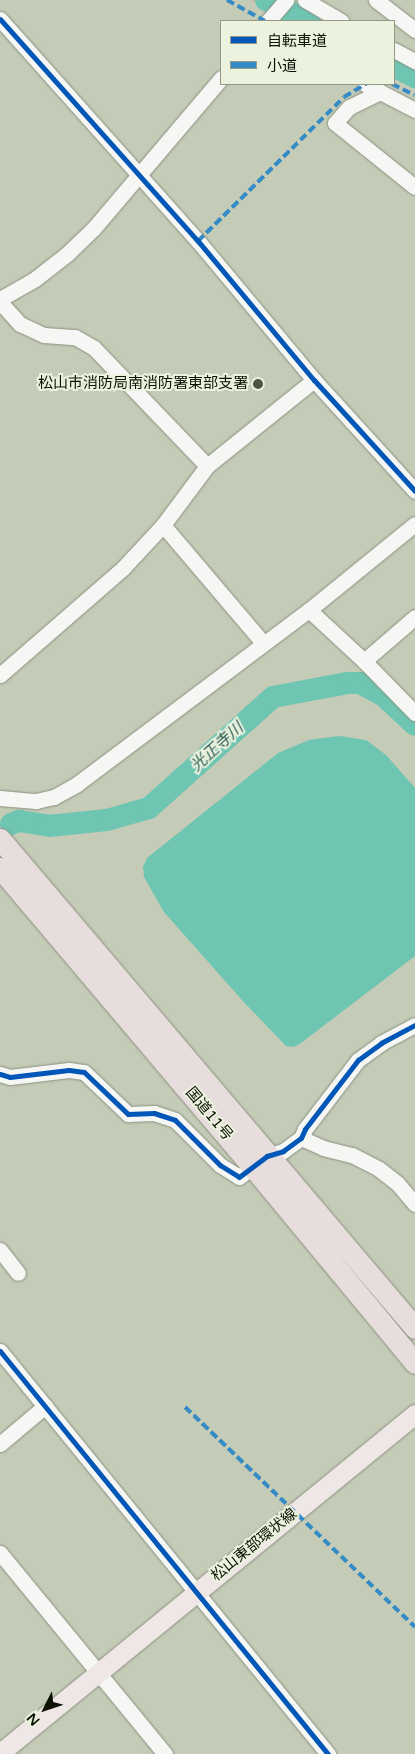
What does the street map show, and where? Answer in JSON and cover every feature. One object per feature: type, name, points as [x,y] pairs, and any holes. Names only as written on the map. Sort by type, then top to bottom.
[{"type":"highway","name":"国道11号","points":[[0,839],[260,1162],[415,1363]]},
{"type":"highway","name":"国道11号","points":[[0,868],[260,1162],[415,1328]]},
{"type":"main road","name":"松山東部環状線","points":[[0,1753],[415,1414]]},
{"type":"street","points":[[270,19],[286,0]]},
{"type":"street","points":[[305,0],[339,20]]},
{"type":"street","points":[[376,0],[415,30]]},
{"type":"street","points":[[0,21],[198,241],[314,380],[415,491]]},
{"type":"street","points":[[395,51],[415,61]]},
{"type":"street","points":[[207,466],[94,348],[75,337],[44,335],[20,324],[0,301],[35,279],[68,254],[94,228],[220,79]]},
{"type":"street","points":[[367,85],[415,110]]},
{"type":"street","points":[[380,92],[349,107],[335,123],[415,188]]},
{"type":"street","points":[[0,675],[123,568],[163,524],[207,466],[314,380]]},
{"type":"street","points":[[163,524],[263,643]]},
{"type":"street","points":[[0,798],[36,801],[54,798],[77,784],[309,610],[415,524]]},
{"type":"street","points":[[309,610],[364,661],[415,713]]},
{"type":"street","points":[[364,661],[415,617]]},
{"type":"street","points":[[0,1074],[10,1077],[69,1070],[84,1072],[128,1114],[154,1113],[174,1120],[232,1174],[240,1177],[260,1162],[283,1151],[301,1138],[305,1129],[358,1060],[381,1043],[415,1025]]},
{"type":"street","points":[[301,1138],[323,1148],[352,1155],[379,1169],[398,1184],[415,1204]]},
{"type":"street","points":[[398,1184],[415,1186]]},
{"type":"street","points":[[0,1250],[10,1270]]},
{"type":"street","points":[[0,1351],[195,1593],[328,1754]]},
{"type":"street","points":[[0,1444],[45,1406]]},
{"type":"street","points":[[0,1553],[165,1754]]},
{"type":"shaded area","points":[[251,0],[287,0],[325,20],[288,20]]},
{"type":"shaded area","points":[[395,58],[415,68],[415,85],[395,75]]},
{"type":"water","points":[[339,736],[366,740],[386,755],[415,788],[415,956],[301,1043],[294,1047],[286,1046],[241,999],[164,912],[144,877],[143,867],[147,858],[278,753],[309,740]]},
{"type":"waterway","points":[[266,0],[307,20]]},
{"type":"waterway","points":[[395,67],[415,77]]},
{"type":"waterway","name":"光正寺川","points":[[11,824],[19,821],[49,826],[107,820],[149,808],[273,697],[347,683],[360,683],[384,696],[415,725]]},
{"type":"marked path","points":[[227,0],[263,20]]},
{"type":"marked path","points":[[198,241],[344,97],[364,85]]},
{"type":"marked path","points":[[394,85],[415,95]]},
{"type":"marked path","points":[[185,1407],[415,1627]]},
{"type":"cycle path","points":[[0,19],[198,241],[314,380],[415,491]]},
{"type":"cycle path","points":[[0,1074],[10,1077],[69,1070],[84,1072],[128,1114],[154,1113],[175,1120],[220,1165],[239,1177],[267,1156],[283,1151],[301,1138],[305,1129],[358,1060],[381,1043],[415,1025]]},
{"type":"cycle path","points":[[0,1351],[328,1754]]},
{"type":"place","name":"松山市消防局南消防署東部支署","points":[[258,384]]}]
